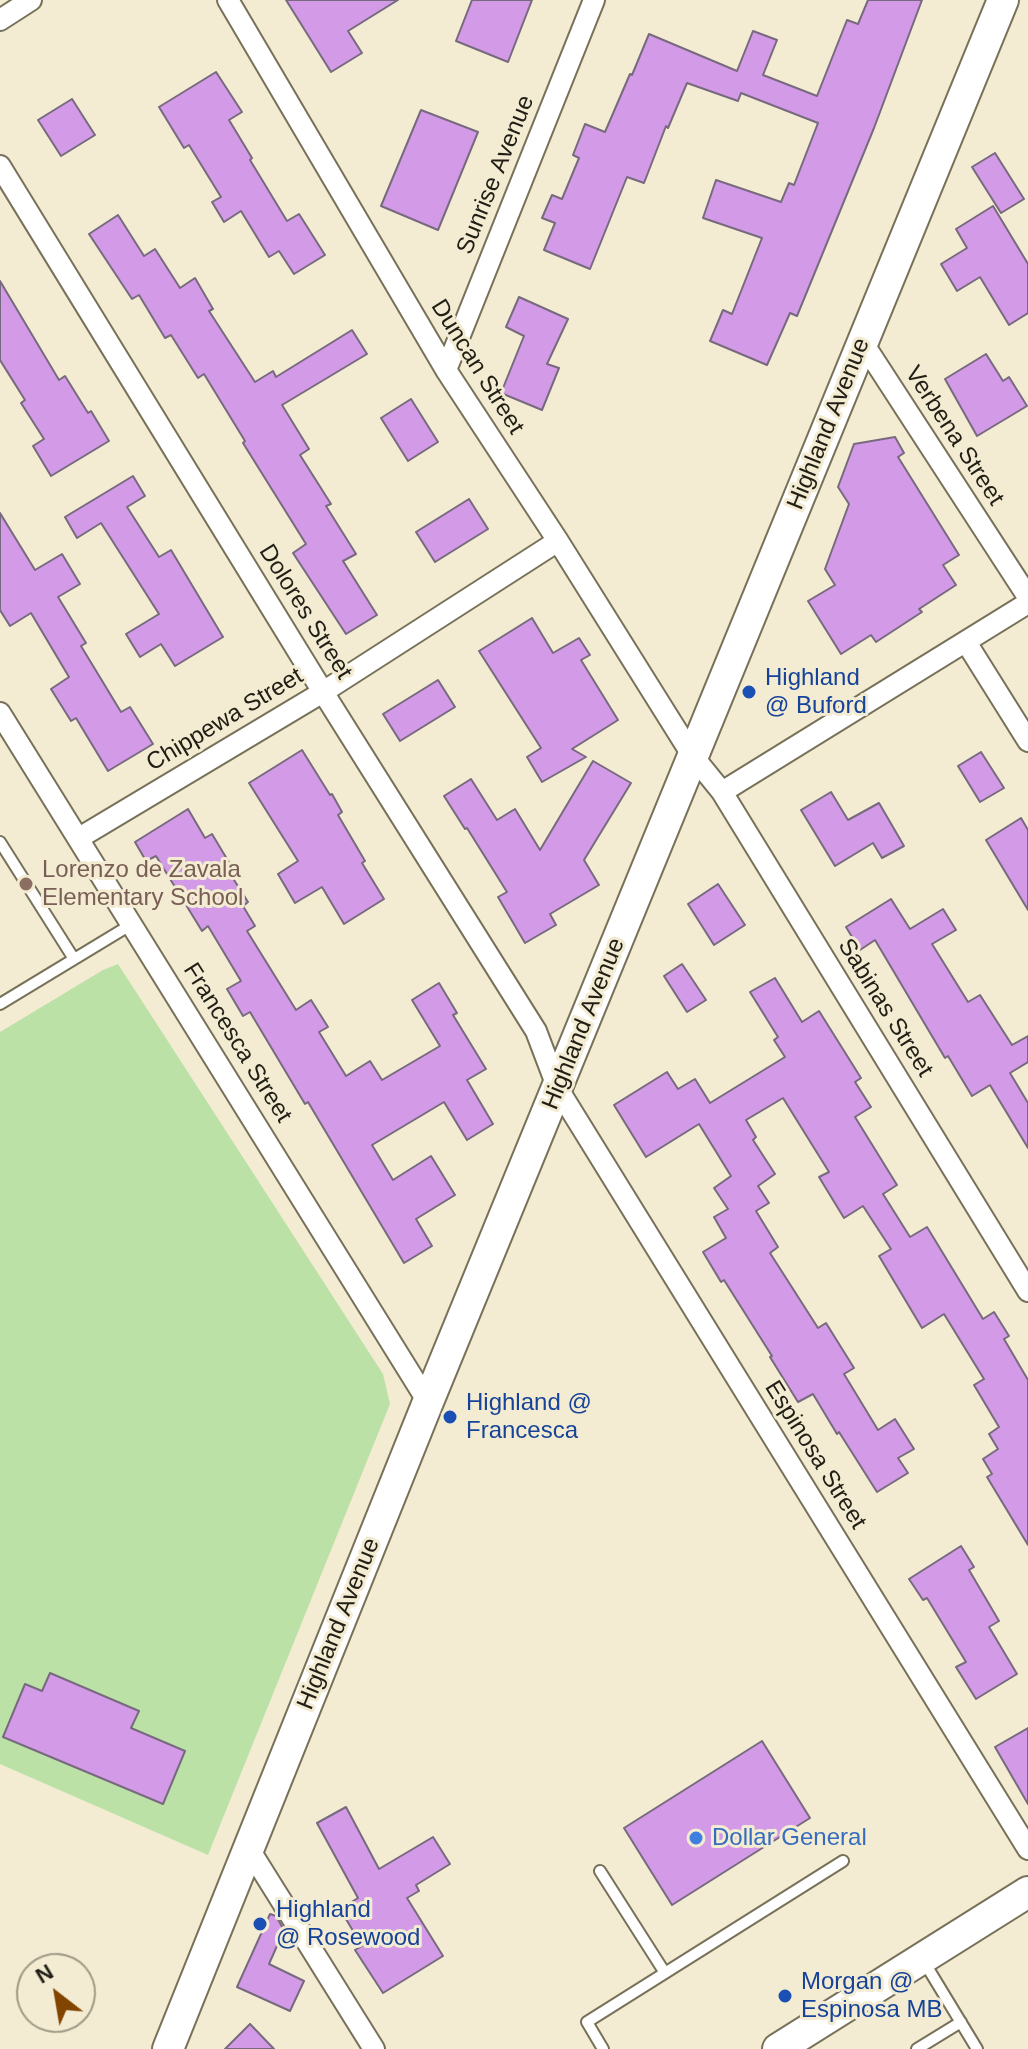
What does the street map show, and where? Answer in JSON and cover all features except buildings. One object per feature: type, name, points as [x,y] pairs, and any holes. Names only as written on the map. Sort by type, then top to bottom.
[{"type":"street","points":[[0,20],[31,0]]},
{"type":"street","name":"Duncan Street","points":[[228,0],[446,370],[692,755]]},
{"type":"street","name":"Sunrise Avenue","points":[[446,370],[594,0]]},
{"type":"street","name":"Highland Avenue","points":[[168,2049],[428,1402],[1003,0]]},
{"type":"street","name":"Dolores Street","points":[[0,166],[323,692],[536,1031],[558,1089]]},
{"type":"street","name":"Verbena Street","points":[[863,343],[1028,600]]},
{"type":"street","name":"Chippewa Street","points":[[79,838],[323,692],[558,541]]},
{"type":"street","points":[[722,792],[966,642],[1028,600]]},
{"type":"street","points":[[966,642],[1028,741]]},
{"type":"street","name":"Francesca Street","points":[[0,713],[428,1402]]},
{"type":"street","name":"Sabinas Street","points":[[692,755],[722,792],[1028,1291]]},
{"type":"street","name":"Espinosa Street","points":[[558,1089],[1028,1849]]},
{"type":"street","points":[[249,1849],[374,2049]]},
{"type":"street","points":[[778,2049],[1028,1892]]},
{"type":"lane","points":[[0,842],[74,959]]},
{"type":"lane","points":[[0,1004],[132,924]]},
{"type":"lane","points":[[603,2049],[587,2022],[843,1861]]},
{"type":"lane","points":[[600,1871],[665,1973]]},
{"type":"lane","points":[[922,1958],[977,2049]]},
{"type":"lane","points":[[917,2049],[961,2022]]},
{"type":"green space","points":[[118,964],[383,1374],[390,1404],[208,1855],[0,1764],[0,1032]]},
{"type":"place","name":"Highland @ Buford","points":[[749,692]]},
{"type":"place","name":"Lorenzo de Zavala Elementary School","points":[[26,884]]},
{"type":"place","name":"Highland @ Francesca","points":[[450,1417]]},
{"type":"place","name":"Dollar General","points":[[696,1838]]},
{"type":"place","name":"Highland @ Rosewood","points":[[260,1924]]},
{"type":"place","name":"Morgan @ Espinosa MB","points":[[785,1996]]}]
